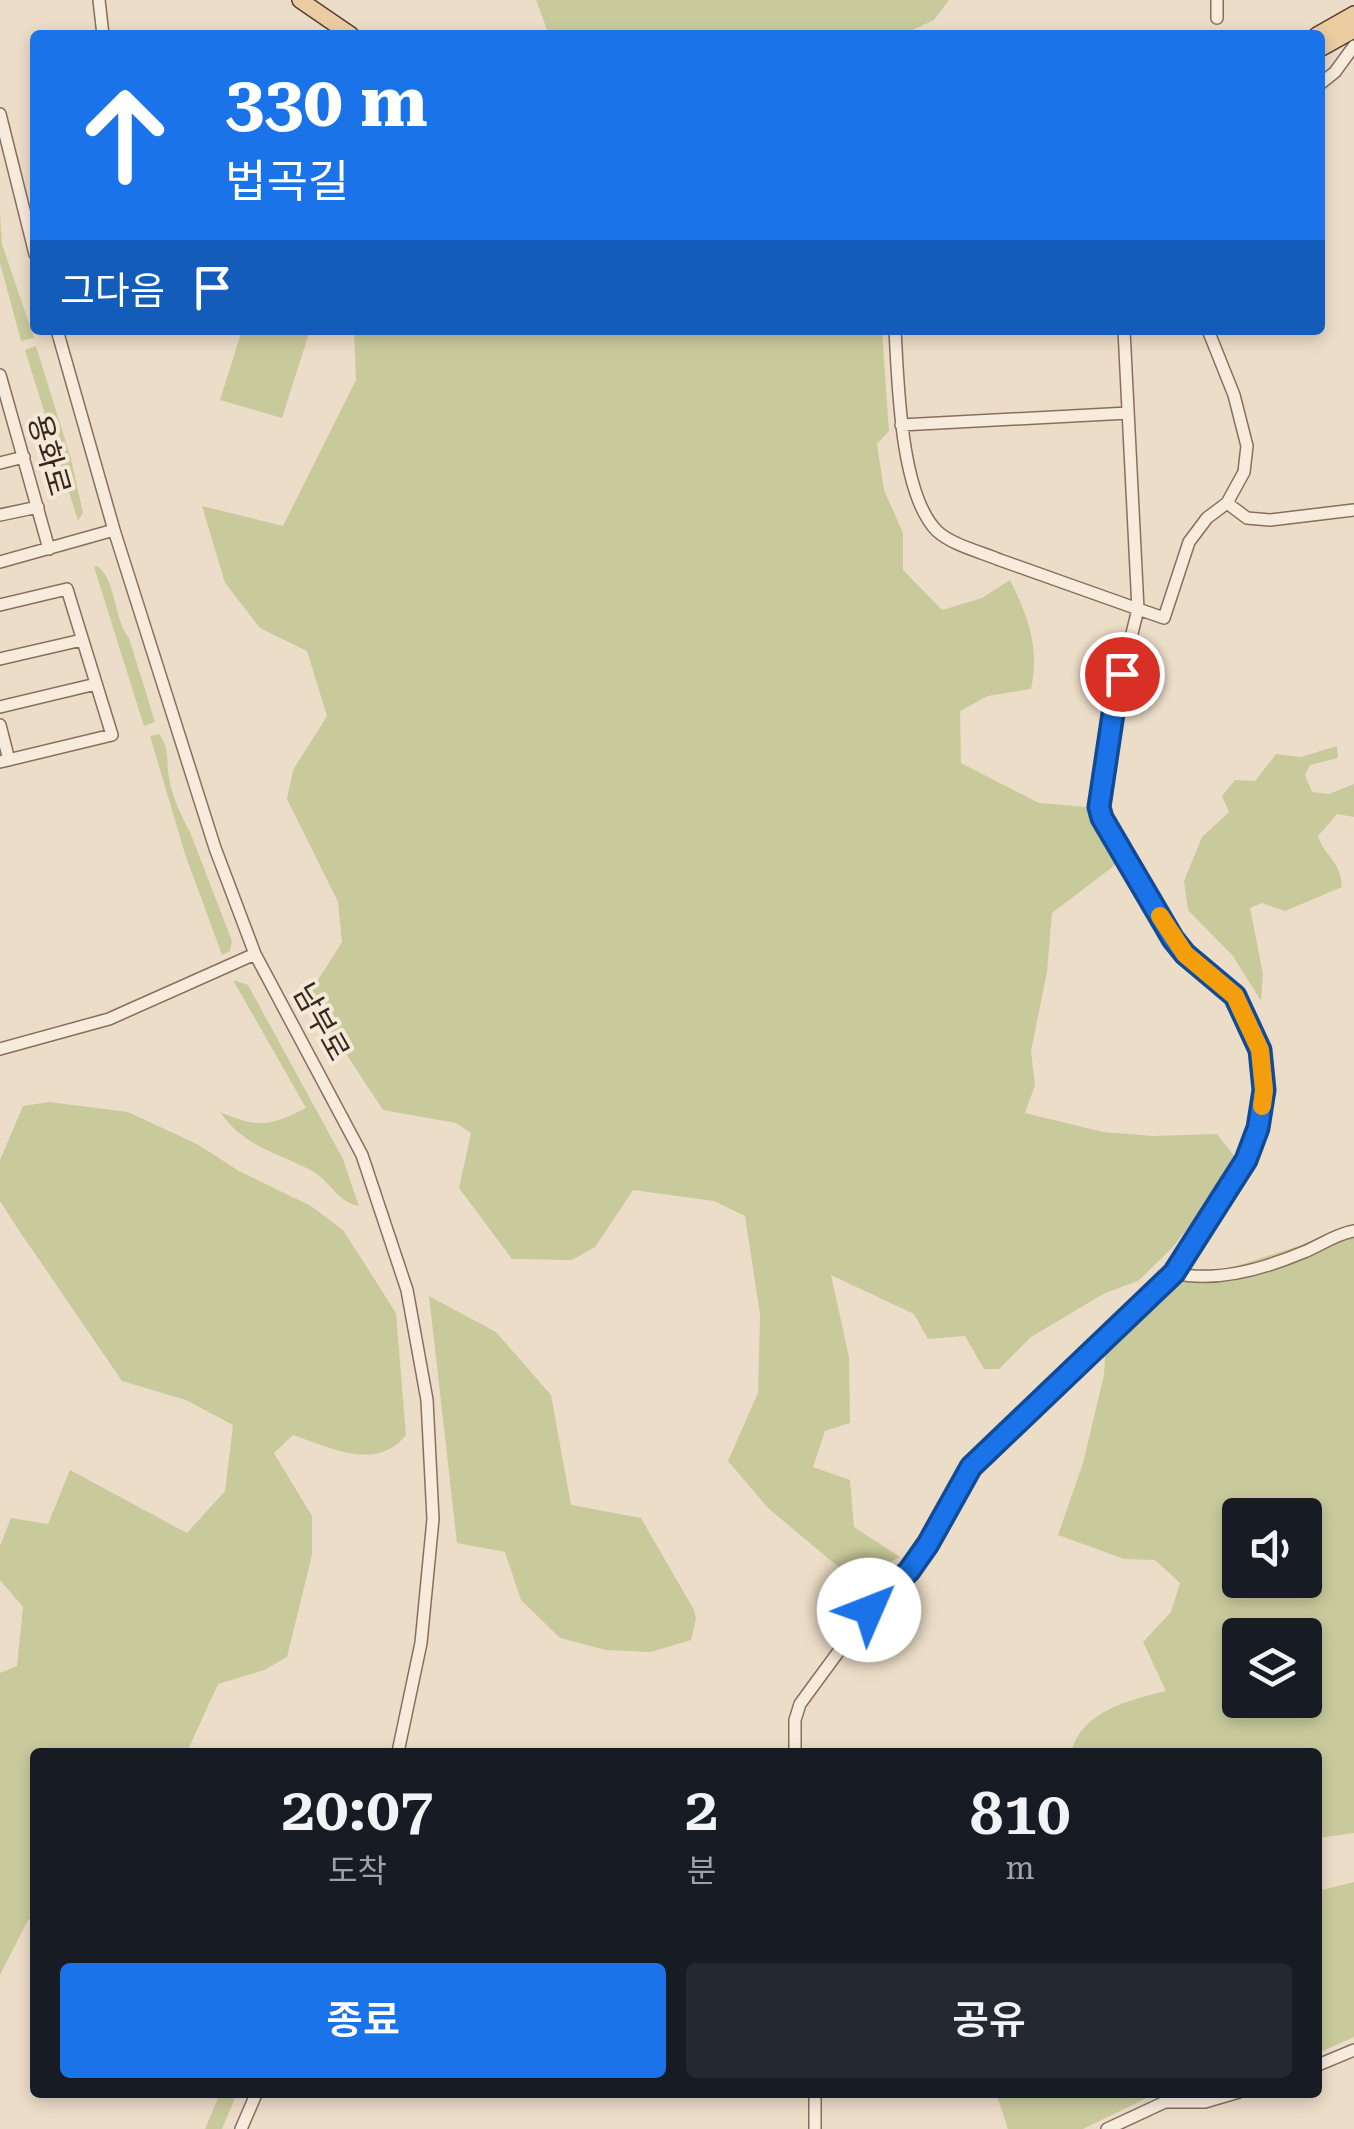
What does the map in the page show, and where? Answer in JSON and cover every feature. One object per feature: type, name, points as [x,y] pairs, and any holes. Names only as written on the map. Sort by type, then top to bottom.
[{"type":"main road","points":[[300,0],[343,30]]},
{"type":"main road","points":[[316,0],[360,30]]},
{"type":"main road","points":[[1325,33],[1353,26]]},
{"type":"main road","points":[[1325,46],[1353,26]]},
{"type":"street","points":[[99,0],[102,30]]},
{"type":"street","points":[[1217,0],[1217,18]]},
{"type":"street","points":[[1325,80],[1354,46]]},
{"type":"street","points":[[0,114],[30,234]]},
{"type":"street","name":"남부로","points":[[58,335],[114,530],[214,848],[255,954],[342,1112],[367,1167],[407,1290],[419,1346],[432,1460],[432,1535],[422,1644],[399,1748]]},
{"type":"street","points":[[895,335],[901,425],[920,504],[941,535],[1164,618],[1190,542],[1208,518],[1227,503],[1244,472],[1247,446],[1234,395],[1210,335]]},
{"type":"street","points":[[795,1748],[795,1720],[800,1704],[869,1610],[909,1571],[971,1467],[1174,1273],[1246,1160],[1258,1128],[1264,1090],[1260,1050],[1235,996],[1173,939],[1099,807],[1114,707],[1138,610],[1124,335]]},
{"type":"street","name":"용화로","points":[[0,375],[4,405],[24,458],[49,550]]},
{"type":"street","points":[[901,425],[1128,413]]},
{"type":"street","points":[[0,463],[24,458]]},
{"type":"street","points":[[1227,503],[1247,518],[1270,520],[1354,510]]},
{"type":"street","points":[[0,515],[38,507]]},
{"type":"street","points":[[0,562],[114,530]]},
{"type":"street","points":[[0,605],[67,589],[112,735],[4,761],[0,725]]},
{"type":"street","points":[[0,659],[82,640]]},
{"type":"street","points":[[0,708],[96,684]]},
{"type":"street","points":[[0,1049],[109,1019],[255,954]]},
{"type":"street","points":[[1174,1273],[1233,1274],[1302,1253],[1354,1230]]},
{"type":"street","points":[[1322,2064],[1354,2050]]},
{"type":"street","points":[[241,2129],[254,2098]]},
{"type":"street","points":[[814,2098],[815,2129]]},
{"type":"street","points":[[1106,2129],[1165,2102],[1218,2098]]},
{"type":"green space","points":[[536,0],[949,0],[934,20],[913,30],[547,30]]},
{"type":"green space","points":[[0,212],[2,244],[34,338],[21,341],[0,263]]},
{"type":"green space","points":[[240,335],[308,335],[282,418],[220,400]]},
{"type":"green space","points":[[354,335],[882,335],[889,431],[877,444],[884,490],[903,533],[903,570],[942,610],[982,598],[1010,580],[1022,606],[1033,646],[1031,689],[988,696],[960,711],[961,763],[1039,803],[1087,807],[1123,859],[1052,913],[1047,972],[1031,1051],[1035,1085],[1025,1113],[1103,1132],[1153,1136],[1217,1134],[1238,1161],[1173,1247],[1138,1281],[1105,1293],[1031,1337],[999,1369],[984,1369],[965,1336],[928,1339],[914,1314],[831,1275],[849,1357],[850,1423],[825,1431],[813,1467],[850,1480],[854,1527],[900,1557],[854,1580],[768,1508],[728,1461],[758,1393],[760,1315],[745,1216],[714,1201],[633,1190],[595,1247],[572,1260],[512,1259],[459,1188],[471,1133],[456,1123],[383,1110],[308,996],[342,942],[338,902],[287,799],[293,770],[327,716],[307,651],[260,628],[225,583],[202,506],[283,526],[356,380]]},
{"type":"green space","points":[[36,346],[71,459],[83,513],[78,521],[25,350]]},
{"type":"green space","points":[[98,566],[109,581],[155,722],[144,726],[94,567]]},
{"type":"green space","points":[[159,734],[166,747],[176,803],[232,941],[230,951],[222,955],[185,854],[150,736]]},
{"type":"green space","points":[[1337,746],[1338,758],[1310,765],[1305,775],[1312,792],[1329,794],[1354,784],[1354,817],[1337,814],[1318,836],[1339,870],[1342,887],[1285,911],[1262,903],[1250,908],[1263,974],[1261,1001],[1233,956],[1188,910],[1184,881],[1202,837],[1229,812],[1222,796],[1235,780],[1255,781],[1276,754],[1301,757]]},
{"type":"green space","points":[[233,980],[248,985],[343,1159],[359,1206],[346,1201],[314,1172],[251,1142],[220,1112],[263,1123],[306,1108]]},
{"type":"green space","points":[[49,1102],[128,1112],[197,1144],[239,1171],[311,1206],[343,1230],[396,1313],[406,1435],[394,1446],[368,1455],[293,1435],[274,1453],[312,1516],[312,1555],[287,1657],[264,1670],[218,1684],[189,1748],[30,1748],[30,1919],[0,1975],[0,1673],[17,1666],[23,1607],[0,1580],[0,1546],[11,1518],[48,1524],[70,1470],[187,1533],[225,1491],[233,1425],[186,1400],[122,1381],[18,1229],[0,1201],[0,1160],[23,1106]]},
{"type":"green space","points":[[1354,1228],[1354,1833],[1322,1837],[1322,1748],[1073,1748],[1085,1726],[1096,1717],[1123,1703],[1166,1691],[1143,1642],[1171,1612],[1180,1583],[1155,1560],[1124,1559],[1058,1535],[1083,1463],[1104,1375],[1106,1343],[1168,1277],[1212,1274]]},
{"type":"green space","points":[[429,1296],[496,1332],[551,1395],[571,1505],[641,1518],[694,1610],[691,1640],[651,1652],[606,1650],[560,1638],[521,1600],[505,1552],[457,1543]]},
{"type":"green space","points":[[1354,1882],[1354,2037],[1322,2051],[1322,1890]]},
{"type":"green space","points":[[218,2098],[235,2098],[222,2129],[205,2129]]},
{"type":"green space","points":[[998,2098],[1147,2098],[1083,2129],[1008,2129]]},
{"type":"slow traffic","points":[[1160,916],[1185,954],[1235,996],[1260,1050],[1262,1106]]},
{"type":"route","points":[[869,1610],[909,1571],[971,1467],[1174,1273],[1246,1160],[1258,1128],[1264,1090],[1260,1050],[1235,996],[1173,939],[1102,818],[1099,807],[1122,674]]}]
